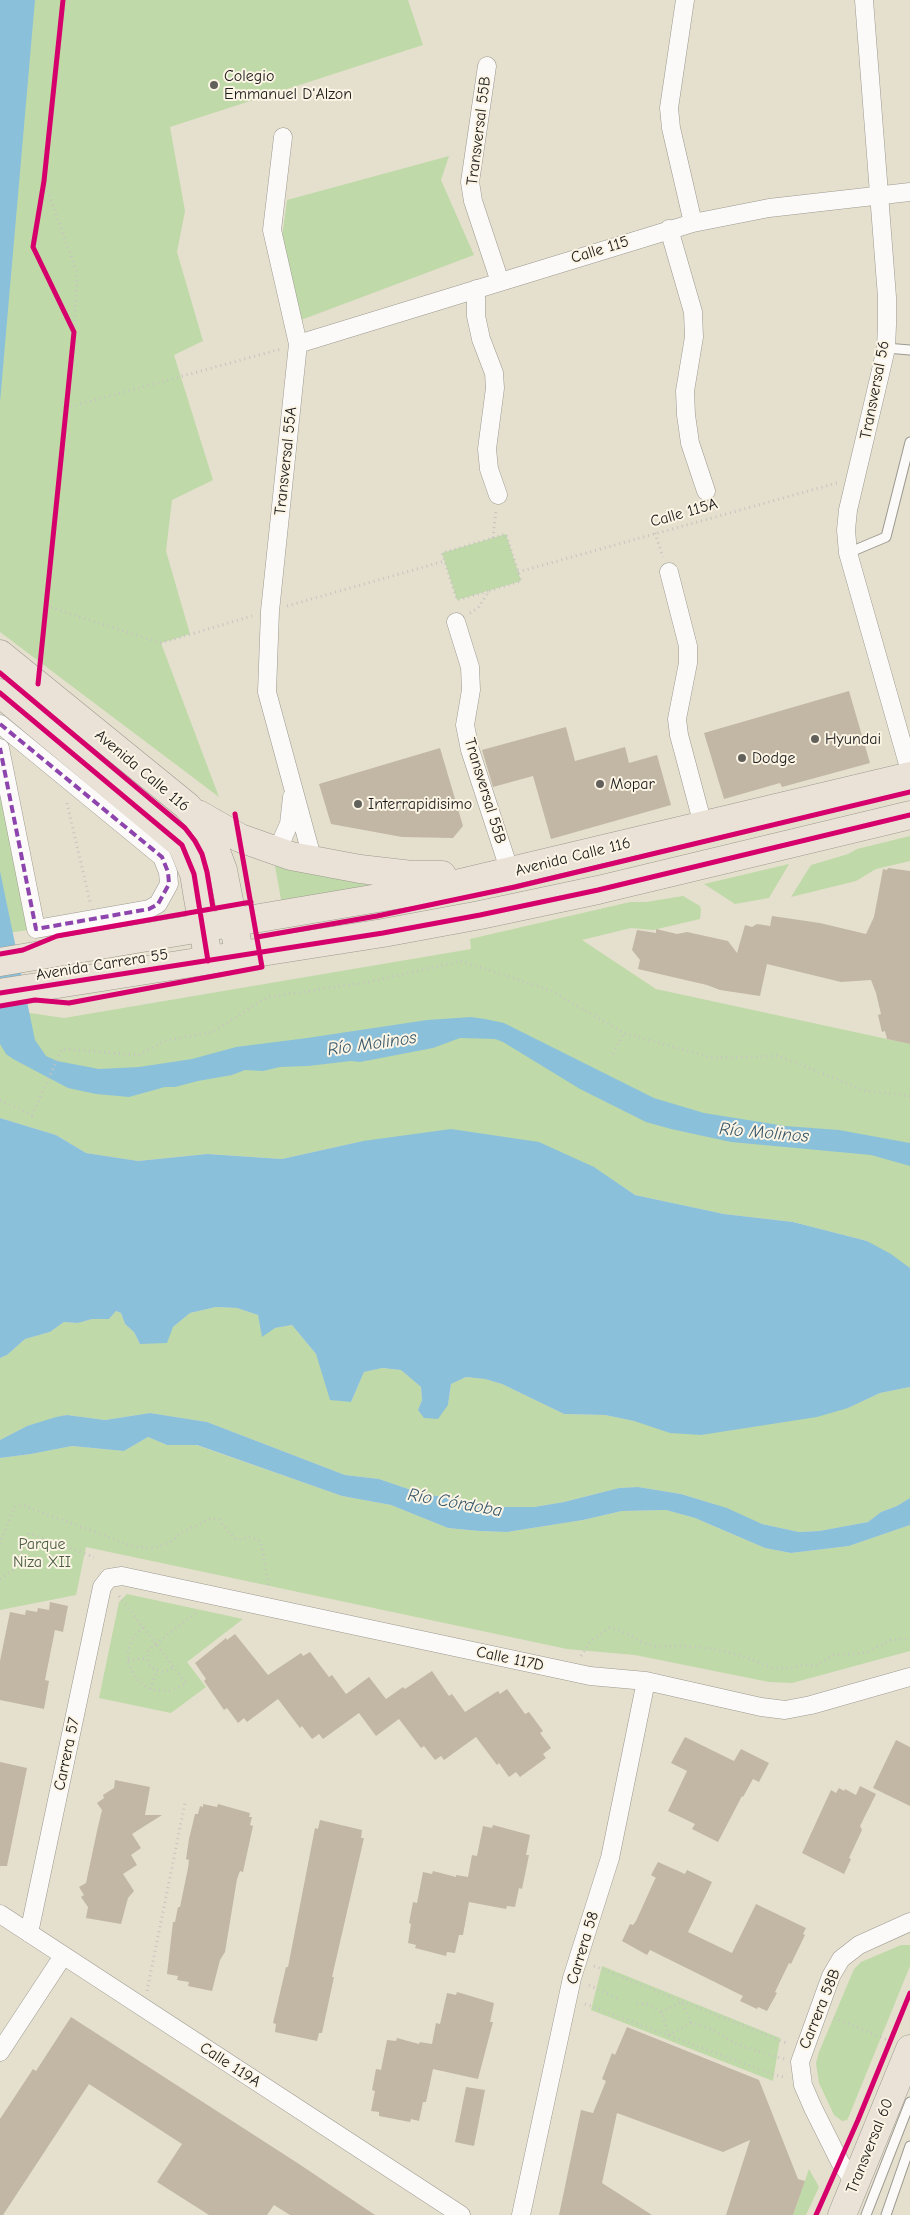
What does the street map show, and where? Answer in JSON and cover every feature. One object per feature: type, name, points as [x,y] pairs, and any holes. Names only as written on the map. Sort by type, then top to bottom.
[{"type":"main road","name":"Avenida Calle 116","points":[[0,654],[187,806],[210,835],[217,853],[223,870],[240,956]]},
{"type":"main road","name":"Avenida Calle 116","points":[[0,693],[182,845],[194,874],[208,961]]},
{"type":"main road","name":"Avenida Calle 116","points":[[203,928],[406,894],[510,872],[910,776]]},
{"type":"main road","points":[[187,806],[240,838],[274,851],[313,861],[412,875],[510,872]]},
{"type":"main road","points":[[208,961],[383,934],[489,913],[910,815]]},
{"type":"main road","name":"Avenida Carrera 55","points":[[0,962],[203,928]]},
{"type":"main road","name":"Avenida Carrera 55","points":[[0,993],[208,961]]},
{"type":"main road","name":"Transversal 60","points":[[842,2215],[855,2183],[896,2044]]},
{"type":"street","points":[[685,0],[669,108],[671,128],[693,223]]},
{"type":"street","name":"Transversal 56","points":[[864,0],[887,297],[886,348],[848,510],[846,530],[848,552],[910,771]]},
{"type":"street","name":"Transversal 55B","points":[[487,66],[470,182],[473,201],[500,282]]},
{"type":"street","name":"Transversal 55A","points":[[283,137],[272,230],[298,344],[270,611],[268,692],[313,861]]},
{"type":"street","name":"Calle 115","points":[[298,344],[693,223],[769,208],[910,192]]},
{"type":"street","points":[[669,229],[694,312],[694,337],[684,391],[690,442],[706,491]]},
{"type":"street","points":[[476,289],[476,316],[481,339],[494,373],[495,388],[487,449],[489,469],[498,495]]},
{"type":"street","points":[[669,572],[688,646],[688,663],[677,718],[679,736],[702,826]]},
{"type":"street","name":"Transversal 55B","points":[[456,622],[470,667],[471,690],[465,725],[470,750],[510,872]]},
{"type":"street","points":[[0,724],[162,857],[168,872],[169,884],[158,904],[149,910],[36,929],[0,748]]},
{"type":"street","name":"Transversal 55A","points":[[274,851],[281,842],[289,824],[292,786]]},
{"type":"street","name":"Calle 117D","points":[[109,1578],[122,1576],[590,1676],[646,1681],[761,1707],[785,1710],[812,1705],[910,1677]]},
{"type":"street","name":"Carrera 57","points":[[29,1933],[102,1587],[109,1578]]},
{"type":"street","name":"Carrera 58","points":[[521,2215],[572,1978],[610,1858],[646,1681]]},
{"type":"street","name":"Calle 119A","points":[[0,1914],[461,2215]]},
{"type":"street","name":"Carrera 58B","points":[[855,2183],[840,2162],[812,2108],[803,2086],[800,2062],[831,1976],[841,1959],[859,1945],[910,1922]]},
{"type":"street","points":[[0,2052],[63,1956]]},
{"type":"lane","points":[[886,348],[910,350]]},
{"type":"lane","points":[[848,552],[886,537],[910,442]]},
{"type":"lane","points":[[866,2215],[910,2102]]},
{"type":"lane","points":[[886,2215],[910,2146]]},
{"type":"path","points":[[41,200],[45,172]]},
{"type":"path","points":[[44,181],[78,273],[73,341]]},
{"type":"path","points":[[70,323],[74,332]]},
{"type":"path","points":[[66,408],[298,344]]},
{"type":"path","points":[[65,418],[67,398]]},
{"type":"path","points":[[493,538],[498,495]]},
{"type":"path","points":[[506,534],[521,582],[457,600],[442,553],[493,538],[506,534]]},
{"type":"path","points":[[655,534],[669,572]]},
{"type":"path","points":[[46,606],[161,642],[445,561]]},
{"type":"path","points":[[456,622],[478,608],[489,591]]},
{"type":"path","points":[[45,615],[47,596]]},
{"type":"path","points":[[60,773],[94,919]]},
{"type":"path","points":[[0,1100],[32,1114],[62,1049],[139,1055],[164,1041],[212,1032],[268,998],[368,982],[460,961],[552,991],[624,1033],[713,1058],[779,1056],[866,1091],[910,1096]]},
{"type":"path","points":[[613,1054],[624,1033]]},
{"type":"path","points":[[0,1544],[14,1507],[22,1504],[135,1547],[153,1548],[169,1543],[181,1533],[212,1518],[219,1520],[233,1537],[238,1540],[250,1538],[257,1539],[261,1543],[268,1586]]},
{"type":"path","points":[[0,1579],[13,1570],[28,1533],[94,1557]]},
{"type":"path","points":[[117,1594],[143,1627],[155,1644],[186,1683],[173,1690],[158,1691],[150,1689],[134,1676],[128,1660],[131,1643],[143,1627]]},
{"type":"path","points":[[174,1667],[167,1672],[157,1671],[149,1665],[147,1658],[149,1649],[204,1606]]},
{"type":"path","points":[[578,1660],[590,1642],[610,1628],[620,1630],[655,1646],[715,1649],[742,1656],[770,1667],[784,1669],[806,1665],[815,1666],[834,1655],[867,1652],[892,1640],[910,1639]]},
{"type":"path","points":[[128,1660],[147,1658]]},
{"type":"path","points":[[150,1689],[157,1671]]},
{"type":"path","points":[[144,2009],[185,1802]]},
{"type":"path","points":[[594,1966],[792,2045]]},
{"type":"path","points":[[589,1985],[618,1999]]},
{"type":"path","points":[[661,2012],[682,2002]]},
{"type":"path","points":[[682,2002],[691,2023]]},
{"type":"path","points":[[637,2003],[650,2005],[661,2012],[669,2035]]},
{"type":"path","points":[[585,2004],[774,2075],[790,2078]]},
{"type":"path","points":[[828,2015],[896,2044]]},
{"type":"path","points":[[669,2035],[691,2023],[713,2030],[743,2046],[789,2061]]},
{"type":"green space","points":[[0,0],[408,0],[423,45],[170,127],[185,211],[177,252],[203,341],[174,355],[213,480],[172,500],[166,551],[190,634],[161,643],[219,797],[0,632]]},
{"type":"green space","points":[[449,156],[441,180],[474,255],[301,320],[282,237],[287,200]]},
{"type":"green space","points":[[506,534],[521,581],[457,600],[442,553]]},
{"type":"green space","points":[[0,748],[36,929],[0,934]]},
{"type":"green space","points":[[910,836],[910,861],[876,869],[856,881],[791,897],[811,865],[848,854],[857,849]]},
{"type":"green space","points":[[789,864],[769,898],[735,904],[704,884]]},
{"type":"green space","points":[[275,866],[384,888],[282,905]]},
{"type":"green space","points":[[683,896],[700,906],[700,919],[653,930],[631,928],[582,940],[656,989],[910,1044],[910,1268],[867,1241],[793,1222],[724,1214],[635,1195],[593,1167],[363,1141],[282,1159],[207,1154],[138,1161],[86,1153],[56,1135],[0,1118],[0,1018],[30,1013],[64,1018],[471,949],[470,939],[630,902],[646,902]]},
{"type":"green space","points":[[216,1307],[237,1308],[258,1315],[275,1328],[292,1325],[316,1354],[322,1369],[351,1402],[364,1372],[381,1368],[401,1370],[421,1387],[422,1400],[418,1410],[448,1405],[451,1384],[466,1377],[485,1379],[502,1384],[564,1414],[605,1415],[634,1421],[848,1408],[880,1393],[910,1387],[910,1498],[897,1506],[881,1512],[868,1522],[819,1531],[799,1532],[762,1524],[714,1504],[681,1494],[638,1487],[619,1488],[564,1502],[534,1507],[476,1507],[457,1499],[423,1494],[379,1479],[345,1475],[207,1422],[150,1413],[105,1420],[67,1415],[27,1426],[0,1440],[0,1358],[7,1355],[25,1339],[50,1332],[64,1322],[78,1323],[92,1319],[109,1319],[116,1311],[121,1313],[125,1324],[134,1332],[140,1344],[173,1327],[190,1313]]},
{"type":"green space","name":"Parque Niza XII","points":[[148,1437],[167,1445],[196,1445],[342,1496],[391,1505],[448,1528],[507,1532],[583,1520],[622,1511],[666,1510],[695,1518],[765,1548],[791,1553],[849,1546],[910,1525],[910,1651],[792,1683],[769,1682],[635,1655],[567,1649],[86,1547],[76,1595],[0,1610],[0,1458],[72,1446],[124,1451]]},
{"type":"green space","points":[[127,1594],[243,1619],[187,1662],[206,1687],[171,1713],[99,1698],[119,1602]]},
{"type":"green space","points":[[901,1945],[910,1945],[910,1966],[849,2116],[847,2120],[842,2121],[834,2115],[819,2083],[816,2063],[819,2052],[854,1969],[861,1962]]},
{"type":"green space","points":[[602,1966],[780,2038],[773,2081],[591,2010]]},
{"type":"green space","points":[[809,2169],[819,2187],[806,2215],[793,2215]]},
{"type":"water","points":[[0,0],[35,0],[0,402]]},
{"type":"water","name":"Río Molinos","points":[[0,871],[35,1040],[46,1056],[57,1061],[99,1069],[139,1067],[192,1059],[236,1047],[427,1020],[471,1017],[504,1023],[654,1098],[704,1113],[785,1126],[839,1130],[910,1143],[910,1166],[871,1155],[731,1142],[646,1122],[580,1089],[495,1039],[460,1038],[433,1048],[360,1062],[351,1061],[280,1067],[263,1071],[245,1070],[232,1075],[175,1087],[165,1087],[129,1097],[96,1094],[68,1088],[13,1059],[6,1054],[0,1044]]},
{"type":"water","points":[[0,1118],[56,1135],[86,1153],[138,1161],[207,1154],[282,1159],[363,1141],[451,1129],[539,1142],[594,1167],[635,1195],[724,1214],[793,1222],[867,1241],[891,1254],[910,1268],[910,1387],[880,1393],[848,1408],[817,1417],[701,1435],[670,1433],[634,1421],[605,1415],[564,1414],[502,1384],[485,1379],[466,1377],[451,1384],[448,1405],[438,1419],[424,1418],[418,1410],[422,1400],[421,1387],[401,1370],[382,1368],[364,1372],[351,1402],[330,1400],[316,1354],[292,1325],[275,1328],[262,1337],[258,1315],[237,1308],[216,1307],[190,1313],[173,1327],[167,1343],[140,1344],[134,1332],[125,1324],[121,1313],[116,1311],[109,1319],[92,1319],[78,1323],[64,1322],[50,1332],[25,1339],[7,1355],[0,1358]]},
{"type":"water","name":"Río Córdoba","points":[[150,1413],[207,1422],[345,1475],[379,1479],[423,1494],[457,1499],[476,1507],[534,1507],[564,1502],[619,1488],[638,1487],[681,1494],[727,1508],[762,1524],[799,1532],[819,1531],[868,1522],[881,1512],[897,1506],[910,1498],[910,1525],[849,1546],[791,1553],[765,1548],[695,1518],[666,1510],[622,1511],[583,1520],[507,1532],[479,1531],[448,1528],[391,1505],[342,1496],[197,1445],[167,1445],[148,1437],[124,1451],[72,1446],[0,1458],[0,1440],[27,1426],[56,1417],[67,1415],[105,1420]]},
{"type":"building","name":"Hyundai","points":[[849,691],[870,763],[782,787],[780,783],[724,799],[704,733]]},
{"type":"building","name":"Mopar","points":[[566,727],[575,761],[625,747],[629,763],[657,755],[671,805],[551,839],[533,776],[493,787],[482,750]]},
{"type":"building","points":[[440,748],[463,826],[453,838],[402,837],[331,824],[319,784]]},
{"type":"building","points":[[888,868],[910,871],[910,1044],[887,1039],[885,1031],[882,1032],[878,1015],[881,1014],[871,980],[841,982],[767,964],[760,996],[720,990],[707,985],[638,969],[640,960],[632,950],[637,930],[656,933],[656,929],[677,934],[687,932],[728,941],[737,953],[745,925],[752,927],[757,924],[770,926],[772,916],[820,923],[866,934],[874,917],[883,869],[887,870]]},
{"type":"building","points":[[50,1602],[68,1606],[63,1632],[55,1630],[45,1680],[49,1681],[44,1709],[0,1700],[0,1661],[10,1612],[25,1615],[26,1610],[37,1612],[38,1608],[49,1610]]},
{"type":"building","points":[[235,1634],[268,1675],[301,1653],[303,1656],[310,1652],[329,1677],[332,1675],[346,1694],[369,1677],[386,1699],[432,1671],[449,1696],[452,1694],[465,1712],[498,1691],[500,1694],[507,1689],[525,1714],[529,1712],[543,1731],[540,1733],[551,1748],[543,1754],[546,1758],[520,1777],[516,1772],[509,1777],[499,1763],[497,1765],[476,1737],[444,1760],[441,1756],[435,1760],[424,1746],[421,1748],[399,1719],[376,1736],[359,1713],[323,1739],[319,1734],[312,1739],[302,1726],[300,1728],[278,1699],[247,1722],[244,1718],[238,1723],[227,1708],[224,1710],[204,1681],[206,1679],[195,1663],[226,1638],[227,1640]]},
{"type":"building","points":[[685,1737],[734,1761],[741,1749],[769,1763],[759,1782],[753,1779],[742,1796],[718,1842],[692,1829],[695,1824],[668,1811],[687,1771],[671,1763]]},
{"type":"building","points":[[896,1740],[910,1747],[910,1806],[873,1788]]},
{"type":"building","points":[[0,1762],[27,1768],[7,1866],[0,1866]]},
{"type":"building","points":[[115,1780],[150,1787],[145,1815],[162,1815],[132,1834],[141,1848],[131,1855],[137,1865],[123,1874],[134,1891],[128,1898],[121,1924],[86,1918],[88,1907],[81,1897],[84,1895],[79,1887],[86,1883],[102,1810],[97,1803],[104,1798],[103,1795],[114,1788]]},
{"type":"building","points":[[860,1786],[876,1794],[860,1826],[862,1830],[844,1874],[802,1853],[831,1790],[836,1793],[839,1788],[844,1791],[845,1789],[856,1795]]},
{"type":"building","points":[[203,1804],[217,1807],[218,1804],[250,1813],[249,1817],[252,1817],[250,1825],[253,1826],[243,1872],[240,1871],[237,1879],[225,1952],[220,1960],[212,1991],[188,1986],[189,1982],[177,1980],[178,1976],[167,1974],[173,1922],[175,1922],[178,1907],[180,1907],[188,1868],[189,1860],[186,1859],[189,1839],[195,1814],[198,1814],[200,1806],[203,1807]]},
{"type":"building","points":[[320,1820],[362,1830],[361,1838],[364,1838],[332,1977],[334,1977],[322,2033],[319,2033],[317,2041],[275,2032],[276,2024],[273,2023],[286,1967],[288,1967],[315,1828],[318,1829]]},
{"type":"building","points":[[493,1825],[530,1835],[526,1855],[529,1855],[522,1889],[519,1888],[515,1907],[507,1906],[506,1909],[469,1902],[463,1935],[459,1935],[455,1953],[447,1952],[446,1956],[415,1948],[416,1945],[408,1943],[411,1924],[409,1923],[413,1902],[417,1903],[423,1872],[432,1874],[433,1871],[456,1877],[456,1875],[468,1877],[472,1855],[477,1856],[483,1826],[492,1828]]},
{"type":"building","points":[[658,1862],[685,1874],[687,1870],[712,1882],[688,1932],[732,1953],[756,1904],[806,1928],[803,1934],[805,1935],[791,1964],[789,1963],[775,1992],[777,1993],[767,2011],[758,2007],[757,2009],[740,2001],[743,1996],[650,1950],[647,1955],[622,1941],[630,1924],[633,1925],[636,1921],[656,1878],[651,1875]]},
{"type":"building","points":[[457,1992],[494,2003],[490,2022],[493,2022],[478,2079],[433,2069],[426,2102],[423,2102],[419,2121],[411,2119],[410,2122],[379,2116],[379,2112],[371,2111],[375,2091],[372,2090],[376,2069],[381,2070],[387,2040],[396,2041],[397,2038],[419,2044],[420,2042],[432,2044],[436,2023],[440,2024],[447,1993],[456,1995]]},
{"type":"building","points":[[71,2017],[375,2215],[290,2215],[274,2205],[267,2215],[209,2215],[157,2182],[182,2144],[89,2084],[3,2215],[0,2215],[0,2119],[33,2069],[36,2071]]},
{"type":"building","points":[[627,2027],[759,2080],[798,2179],[805,2181],[793,2215],[726,2215],[750,2140],[723,2152],[617,2113],[602,2183],[652,2215],[559,2215],[581,2110],[593,2113],[606,2081],[602,2079],[612,2053],[615,2055]]},
{"type":"building","points":[[466,2087],[485,2090],[474,2146],[455,2142]]},
{"type":"marked path","points":[[0,724],[162,857],[168,872],[169,884],[158,904],[149,909],[36,929],[0,748]]},
{"type":"cycle path","points":[[38,684],[74,332],[33,247],[44,181],[63,0]]},
{"type":"cycle path","points":[[0,673],[185,828],[202,854],[213,908]]},
{"type":"cycle path","points":[[0,693],[182,845],[194,874],[208,961]]},
{"type":"cycle path","points":[[257,937],[377,916],[515,887],[910,792]]},
{"type":"cycle path","points":[[0,1006],[35,1000],[69,1003],[262,967],[235,814]]},
{"type":"cycle path","points":[[0,993],[383,933],[480,915],[598,890],[910,815]]},
{"type":"cycle path","points":[[0,954],[23,950],[57,936],[251,902]]},
{"type":"cycle path","points":[[816,2215],[858,2120],[910,1993]]},
{"type":"place","name":"Colegio Emmanuel D'Alzon","points":[[214,85]]},
{"type":"place","name":"Hyundai","points":[[815,739]]},
{"type":"place","name":"Dodge","points":[[742,758]]},
{"type":"place","name":"Mopar","points":[[600,784]]},
{"type":"place","name":"Interrapidisimo","points":[[358,804]]}]
